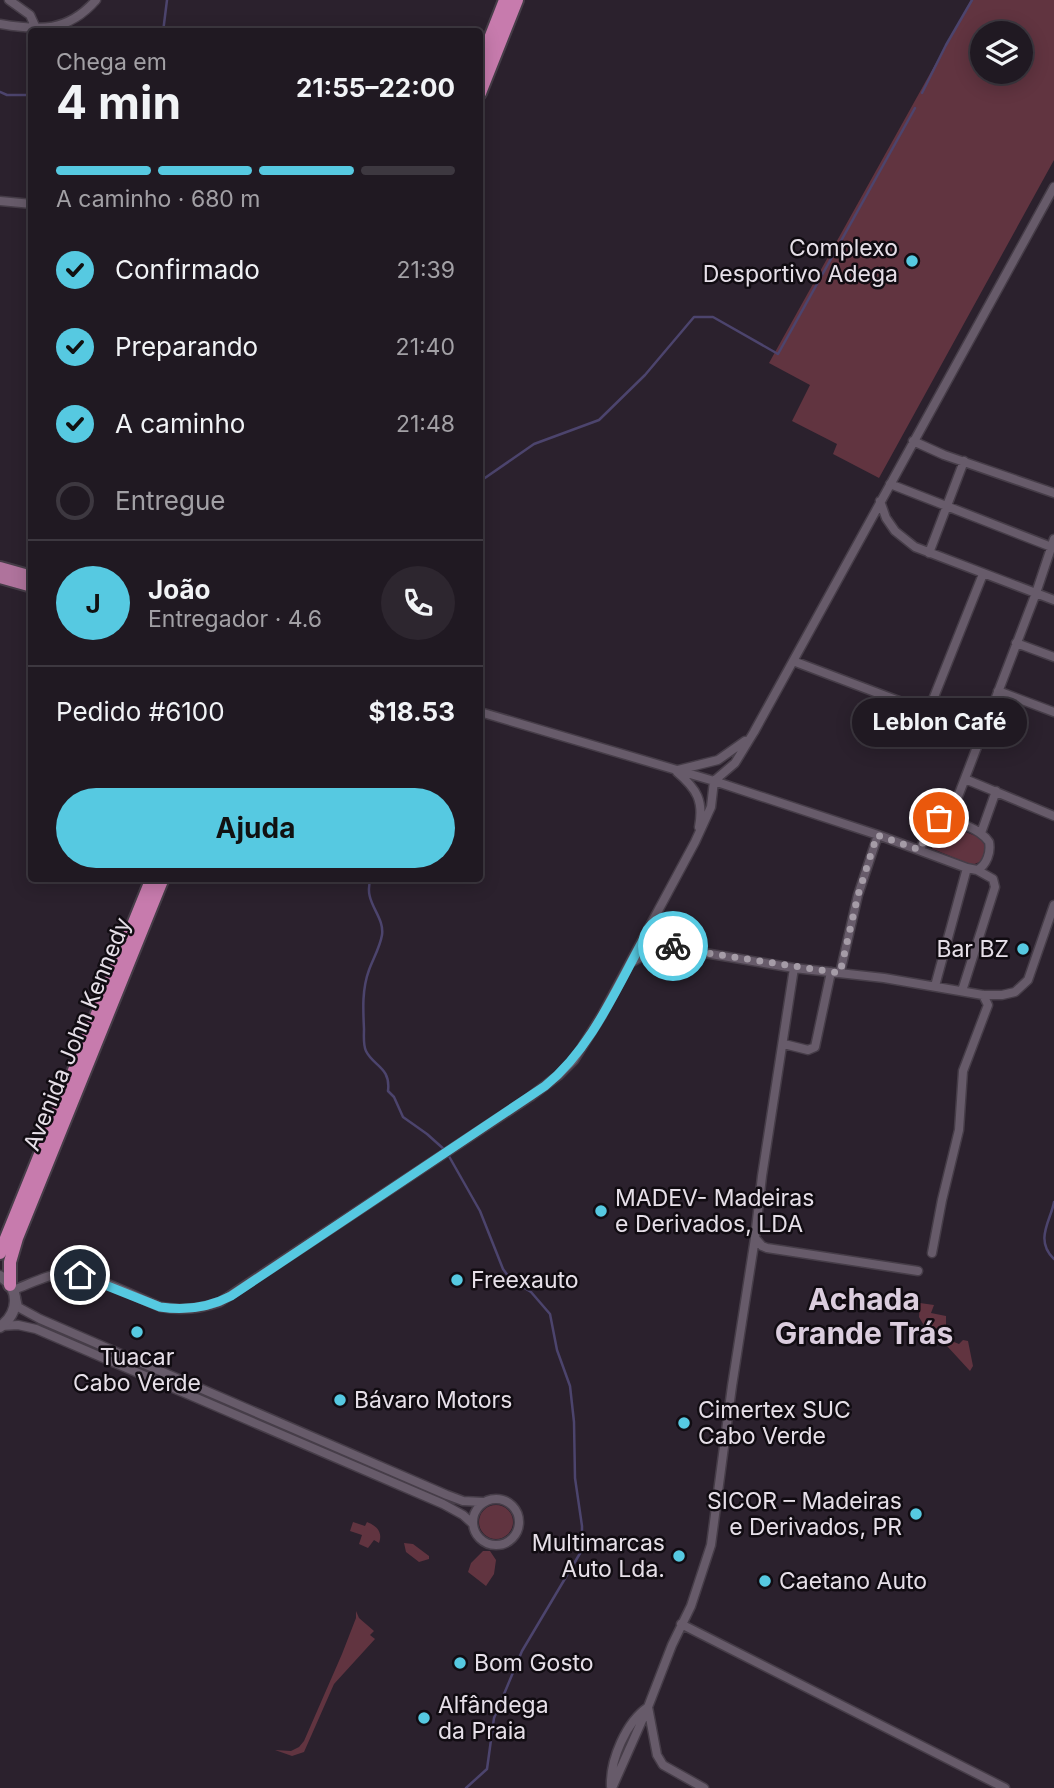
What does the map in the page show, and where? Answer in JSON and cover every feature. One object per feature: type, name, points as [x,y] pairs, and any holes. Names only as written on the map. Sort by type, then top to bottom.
[{"type":"highway","points":[[483,56],[505,0]]},
{"type":"highway","points":[[483,85],[517,0]]},
{"type":"highway","name":"Avenida John Kennedy","points":[[0,1252],[150,882]]},
{"type":"highway","name":"Avenida John Kennedy","points":[[10,1287],[10,1262],[17,1238],[161,882]]},
{"type":"main road","points":[[0,568],[28,576]]},
{"type":"main road","points":[[0,577],[28,585]]},
{"type":"street","points":[[9,0],[30,15],[35,26]]},
{"type":"street","points":[[0,24],[53,27],[73,22],[96,0]]},
{"type":"street","points":[[10,1287],[68,1273],[88,1277],[160,1307],[184,1310],[208,1306],[231,1296],[545,1086],[573,1060],[593,1031],[695,842],[711,807],[714,781],[735,763],[754,732],[1054,187]]},
{"type":"street","points":[[0,201],[28,204]]},
{"type":"street","points":[[913,441],[1054,493]]},
{"type":"street","points":[[929,553],[964,461]]},
{"type":"street","points":[[890,484],[1053,544],[949,820]]},
{"type":"street","points":[[880,501],[886,518],[908,543],[1054,600]]},
{"type":"street","points":[[928,712],[983,574]]},
{"type":"street","points":[[1016,643],[1054,657]]},
{"type":"street","points":[[793,662],[983,731]]},
{"type":"street","points":[[998,691],[1054,712]]},
{"type":"street","points":[[483,713],[714,781],[877,835],[991,877],[995,887],[962,991]]},
{"type":"street","points":[[675,770],[718,760],[754,732]]},
{"type":"street","points":[[675,770],[692,785],[701,802],[701,817],[695,842]]},
{"type":"street","points":[[965,779],[1054,816]]},
{"type":"street","points":[[981,833],[996,791]]},
{"type":"street","points":[[920,850],[931,823],[939,818],[949,820],[981,833],[986,838],[990,849],[983,866],[977,870]]},
{"type":"street","points":[[784,1044],[807,1050],[815,1047],[877,835]]},
{"type":"street","points":[[935,986],[967,868]]},
{"type":"street","points":[[646,935],[687,950],[794,968],[935,986],[983,995],[1009,994],[1025,985],[1054,905]]},
{"type":"street","points":[[628,967],[638,957],[651,952],[687,950]]},
{"type":"street","points":[[611,1788],[691,1606],[711,1545],[794,968]]},
{"type":"street","points":[[932,1254],[959,1130],[963,1071],[988,1004],[983,995]]},
{"type":"street","points":[[755,1238],[767,1248],[918,1271]]},
{"type":"street","points":[[0,1326],[13,1314],[10,1287]]},
{"type":"street","points":[[0,1326],[18,1325],[36,1329],[443,1504],[473,1524],[481,1540],[494,1545],[508,1542],[517,1531],[518,1516],[511,1504],[497,1499],[483,1502],[463,1501],[447,1495],[40,1319],[18,1307],[10,1287]]},
{"type":"street","points":[[473,1524],[475,1513],[483,1502]]},
{"type":"street","points":[[681,1624],[1004,1788]]},
{"type":"street","points":[[648,1707],[657,1755],[663,1765],[704,1788]]},
{"type":"shaded area","name":"Complexo Desportivo Adega","points":[[971,0],[1054,0],[1054,160],[879,478],[833,454],[837,444],[792,421],[810,385],[769,363]]},
{"type":"shaded area","points":[[942,823],[981,838],[986,844],[982,861],[972,865],[933,849],[932,834]]},
{"type":"shaded area","points":[[920,1303],[934,1305],[931,1313],[946,1316],[946,1328],[936,1331],[926,1329],[919,1317]]},
{"type":"shaded area","points":[[949,1340],[959,1344],[963,1340],[968,1341],[973,1366],[970,1371],[947,1346]]},
{"type":"shaded area","points":[[496,1505],[508,1510],[513,1522],[508,1534],[496,1539],[484,1534],[479,1522],[484,1510]]},
{"type":"shaded area","points":[[353,1522],[365,1526],[367,1522],[376,1528],[380,1533],[379,1543],[374,1540],[368,1548],[359,1544],[362,1535],[350,1531]]},
{"type":"shaded area","points":[[404,1543],[413,1544],[429,1556],[429,1559],[419,1562],[406,1552]]},
{"type":"shaded area","points":[[483,1551],[490,1551],[496,1560],[494,1574],[486,1586],[468,1572],[471,1563]]},
{"type":"shaded area","points":[[356,1611],[359,1618],[374,1631],[370,1635],[375,1639],[334,1684],[304,1752],[292,1756],[275,1750],[291,1751],[304,1741],[342,1654],[356,1618]]},
{"type":"waterway","points":[[164,28],[167,0]]},
{"type":"waterway","points":[[922,93],[972,0]]},
{"type":"waterway","points":[[0,92],[7,95],[28,95]]},
{"type":"waterway","points":[[483,479],[534,444],[599,420],[645,375],[694,317],[713,317],[778,354],[915,108]]},
{"type":"waterway","points":[[370,882],[369,894],[380,921],[382,935],[365,984],[365,1049],[387,1077],[388,1091],[394,1097],[403,1117],[446,1151],[480,1211],[503,1269],[511,1280],[531,1292],[550,1314],[557,1350],[570,1386],[574,1422],[575,1478],[582,1526],[582,1550],[522,1651],[494,1718],[487,1769],[466,1788]]},
{"type":"waterway","points":[[1054,1202],[1044,1237],[1048,1252],[1054,1259]]},
{"type":"way so far","points":[[673,946],[794,968],[840,973],[858,895],[877,835],[920,850],[929,827],[939,818]]},
{"type":"place","name":"Complexo Desportivo Adega","points":[[912,261]]},
{"type":"place","name":"Leblon Café","points":[[939,818]]},
{"type":"place","name":"Bar BZ","points":[[1023,949]]},
{"type":"place","name":"MADEV- Madeiras e Derivados, LDA","points":[[601,1211]]},
{"type":"place","name":"Freexauto","points":[[457,1280]]},
{"type":"place","name":"Tuacar Cabo Verde","points":[[137,1332]]},
{"type":"place","name":"Bávaro Motors","points":[[340,1400]]},
{"type":"place","name":"Cimertex SUC Cabo Verde","points":[[684,1423]]},
{"type":"place","name":"SICOR – Madeiras e Derivados, PR","points":[[916,1514]]},
{"type":"place","name":"Multimarcas Auto Lda.","points":[[679,1556]]},
{"type":"place","name":"Caetano Auto","points":[[765,1581]]},
{"type":"place","name":"Bom Gosto","points":[[460,1663]]},
{"type":"place","name":"Alfândega da Praia","points":[[424,1718]]},
{"type":"district","name":"Achada Grande Trás","points":[[864,1317]]},
{"type":"route","points":[[80,1275],[160,1307],[172,1309],[196,1309],[231,1296],[426,1163],[498,1119],[559,1075],[593,1031],[646,935],[673,946]]}]
